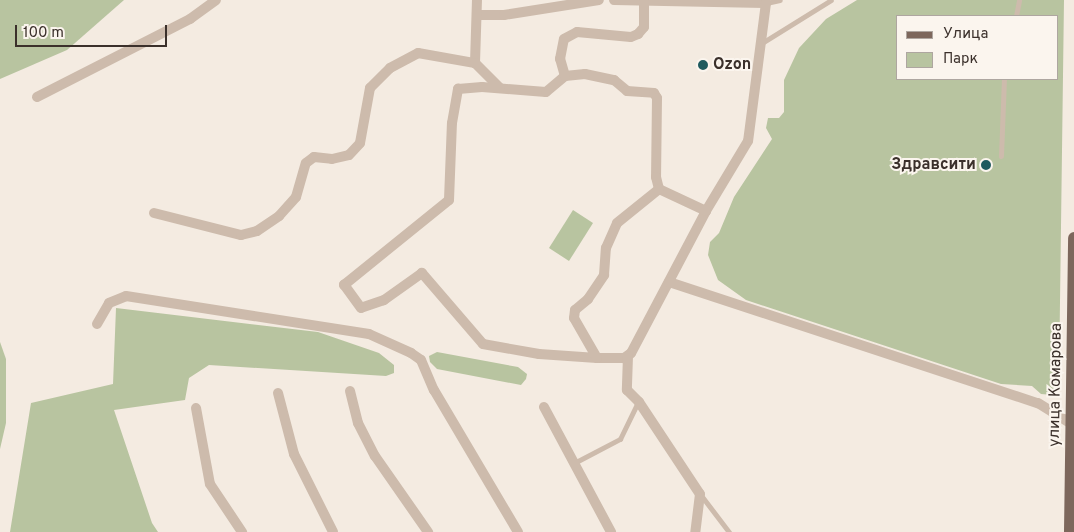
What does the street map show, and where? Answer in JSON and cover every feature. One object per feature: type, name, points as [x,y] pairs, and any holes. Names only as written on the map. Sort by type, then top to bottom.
[{"type":"main road","name":"улица Комарова","points":[[1070,532],[1072,519],[1074,238]]},
{"type":"street","points":[[37,97],[190,19],[216,0]]},
{"type":"street","points":[[475,63],[477,0]]},
{"type":"street","points":[[477,15],[504,15],[570,3],[600,0]]},
{"type":"street","points":[[614,0],[747,1],[766,3],[748,141],[706,211],[628,356],[627,390],[639,402],[700,494],[694,532]]},
{"type":"street","points":[[565,76],[560,59],[564,39],[577,32],[631,37],[638,34],[644,27],[644,1]]},
{"type":"street","points":[[154,213],[241,235],[258,231],[279,216],[296,197],[306,163],[314,157],[332,159],[349,155],[360,143],[370,88],[390,68],[418,52],[475,63],[500,88]]},
{"type":"street","points":[[628,356],[597,358],[539,354],[483,344],[422,273],[384,300],[362,308],[344,286],[449,200],[452,123],[458,89],[500,88],[546,92],[565,76],[585,74],[614,80],[626,91],[656,95],[656,177],[659,189]]},
{"type":"street","points":[[659,189],[706,211]]},
{"type":"street","points":[[597,358],[574,318],[574,310],[588,299],[604,275],[606,248],[617,223],[659,189]]},
{"type":"street","points":[[669,282],[1038,403],[1073,424]]},
{"type":"street","points":[[97,324],[108,303],[126,296],[369,334],[411,353],[421,360],[434,390],[518,532]]},
{"type":"street","points":[[350,391],[358,423],[375,456],[428,532]]},
{"type":"street","points":[[278,392],[294,454],[333,532]]},
{"type":"street","points":[[544,407],[611,532]]},
{"type":"street","points":[[196,408],[210,484],[242,532]]},
{"type":"lane","points":[[766,3],[780,0]]},
{"type":"lane","points":[[761,44],[799,17],[831,0]]},
{"type":"lane","points":[[1016,15],[1019,0]]},
{"type":"lane","points":[[1001,156],[1004,80]]},
{"type":"lane","points":[[574,463],[620,439],[639,402]]},
{"type":"lane","points":[[700,494],[729,532]]},
{"type":"green space","points":[[0,0],[124,0],[67,50],[0,79]]},
{"type":"green space","points":[[857,0],[1064,0],[1059,378],[1054,395],[1041,394],[1032,386],[1001,384],[746,300],[718,280],[708,255],[710,242],[719,233],[734,197],[772,139],[766,128],[768,118],[779,118],[784,112],[784,80],[799,48],[826,19]]},
{"type":"green space","points":[[573,210],[593,223],[569,261],[549,248]]},
{"type":"green space","points":[[116,308],[318,332],[379,353],[394,365],[394,373],[386,376],[209,365],[189,378],[185,400],[114,410],[152,523],[158,532],[10,532],[31,403],[113,384]]},
{"type":"green space","points":[[0,342],[6,359],[6,423],[0,449]]},
{"type":"green space","points":[[437,352],[518,367],[527,374],[526,379],[521,385],[437,369],[430,362],[429,356]]},
{"type":"place","name":"Ozon","points":[[703,65]]},
{"type":"place","name":"Здравсити","points":[[986,165]]}]
